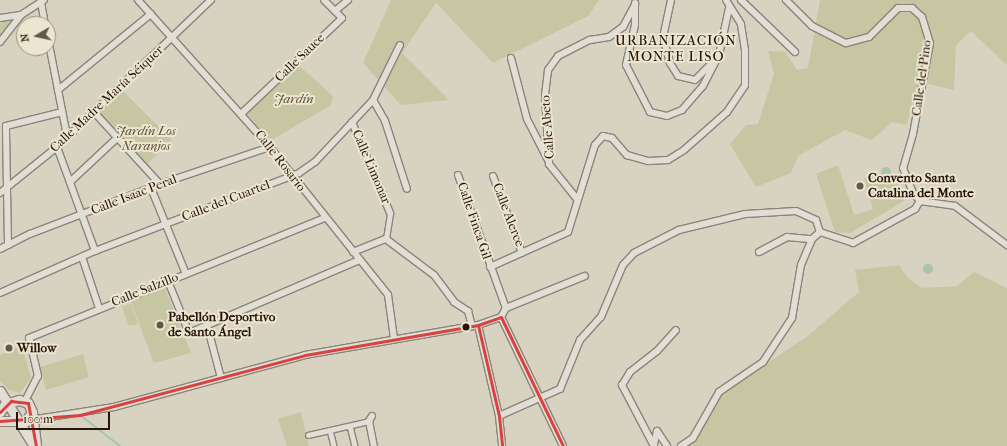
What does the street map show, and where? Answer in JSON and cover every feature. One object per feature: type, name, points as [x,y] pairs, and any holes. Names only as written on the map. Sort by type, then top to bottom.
[{"type":"main road","points":[[0,391],[4,407]]},
{"type":"main road","points":[[0,395],[10,421]]},
{"type":"main road","points":[[4,407],[25,401],[35,446]]},
{"type":"main road","points":[[4,407],[29,416]]},
{"type":"main road","points":[[0,421],[10,421],[29,416]]},
{"type":"street","name":"Calle Rosario","points":[[138,0],[270,146],[291,176],[388,295],[394,338]]},
{"type":"street","name":"Calle Madre María Séiquer","points":[[3,193],[57,147],[211,0]]},
{"type":"street","points":[[324,0],[335,11],[348,0]]},
{"type":"street","points":[[670,0],[663,37],[670,63],[678,76],[695,80],[719,55]]},
{"type":"street","points":[[490,267],[568,232],[595,145],[602,136],[612,138],[626,155],[648,161],[668,160],[684,150],[728,112],[745,85],[745,50],[741,24],[729,8],[726,0]]},
{"type":"street","points":[[741,0],[795,52]]},
{"type":"street","name":"Calle del Pino","points":[[786,0],[812,26],[846,43],[869,37],[898,8],[912,8],[922,17],[930,44],[913,134],[903,168],[913,193],[920,202]]},
{"type":"street","points":[[0,18],[21,14],[42,1],[44,16]]},
{"type":"street","points":[[636,1],[635,25],[626,65],[650,112],[667,116],[682,110],[703,86],[719,55],[729,8]]},
{"type":"street","name":"Calle Abeto","points":[[577,199],[549,164],[551,141],[545,95],[548,70],[558,56],[590,40],[609,37],[623,27],[636,1]]},
{"type":"street","name":"Calle Sauce","points":[[242,114],[342,18],[335,11]]},
{"type":"street","points":[[0,42],[21,14]]},
{"type":"street","points":[[58,90],[150,14]]},
{"type":"street","name":"Calle del Cuartel","points":[[0,292],[95,251],[291,176],[315,162],[373,100],[400,46]]},
{"type":"street","points":[[51,56],[67,136]]},
{"type":"street","points":[[510,58],[527,119],[549,164]]},
{"type":"street","points":[[373,100],[385,121],[408,189]]},
{"type":"street","points":[[93,111],[160,184]]},
{"type":"street","points":[[8,245],[3,193],[6,126],[62,112]]},
{"type":"street","name":"Calle Limonar","points":[[352,122],[390,212]]},
{"type":"street","points":[[70,182],[117,138]]},
{"type":"street","name":"Calle Isaac Peral","points":[[0,249],[82,214],[160,184],[270,146]]},
{"type":"street","points":[[57,147],[95,251]]},
{"type":"street","name":"Calle Finca Gil","points":[[458,175],[506,308]]},
{"type":"street","name":"Calle Alerce","points":[[493,176],[522,253]]},
{"type":"street","points":[[151,188],[186,274]]},
{"type":"street","points":[[820,232],[853,243],[915,209],[920,202],[955,206],[1006,243]]},
{"type":"street","points":[[499,416],[542,400],[560,389],[580,340],[600,316],[622,265],[634,253],[679,230],[745,214],[796,211],[816,220],[820,232]]},
{"type":"street","points":[[386,239],[390,212]]},
{"type":"street","name":"Calle Salzillo","points":[[25,401],[38,376],[27,339],[99,308],[168,282],[325,218]]},
{"type":"street","points":[[0,230],[7,228]]},
{"type":"street","points":[[682,446],[693,438],[719,392],[763,362],[792,318],[801,265],[812,240],[820,232]]},
{"type":"street","points":[[759,252],[787,237],[812,240]]},
{"type":"street","points":[[352,252],[386,239]]},
{"type":"street","points":[[386,239],[434,275],[454,302],[468,311],[475,326],[499,416],[502,446]]},
{"type":"street","points":[[82,257],[99,308]]},
{"type":"street","points":[[168,282],[189,333],[359,260]]},
{"type":"street","points":[[29,416],[44,418],[100,410],[305,355],[394,338],[475,326],[501,317],[506,308],[585,276]]},
{"type":"street","points":[[501,317],[563,446]]},
{"type":"street","points":[[207,325],[222,378]]},
{"type":"street","points":[[654,446],[622,385],[630,372],[657,351],[676,330]]},
{"type":"street","points":[[308,435],[350,426],[370,419],[374,446]]},
{"type":"street","points":[[350,426],[355,446]]},
{"type":"street","points":[[330,430],[334,446]]},
{"type":"street","points":[[654,446],[657,431],[666,446]]},
{"type":"green space","points":[[391,0],[599,0],[588,16],[493,63],[436,3],[402,53],[449,100],[401,105],[363,63]]},
{"type":"green space","points":[[820,0],[1007,0],[1007,65],[971,31],[956,45],[954,90],[925,83],[917,90],[906,125],[892,122],[872,140],[845,130],[798,156],[791,173],[756,187],[730,144],[746,125],[758,124],[774,74],[768,51],[785,52],[797,70],[808,68]]},
{"type":"green space","points":[[21,15],[16,16],[16,21],[0,42],[0,18]]},
{"type":"green space","name":"Jardín","points":[[297,64],[333,96],[331,105],[270,141],[246,112]]},
{"type":"green space","name":"Jardín Los Naranjos","points":[[123,91],[172,140],[146,165],[98,112]]},
{"type":"green space","points":[[838,165],[854,215],[873,209],[864,178],[876,171],[881,183],[895,176],[904,201],[850,233],[835,232],[816,174]]},
{"type":"green space","points":[[899,265],[908,278],[922,288],[957,286],[974,272],[1007,288],[1007,446],[690,446],[722,394],[809,335],[859,292],[855,270]]},
{"type":"green space","name":"Pabellón Deportivo de Santo Ángel","points":[[164,286],[191,353],[154,363],[129,297]]},
{"type":"green space","points":[[131,304],[138,324],[129,326],[122,307]]},
{"type":"green space","points":[[22,346],[31,378],[20,393],[9,390],[0,381],[0,355]]},
{"type":"green space","points":[[83,354],[89,377],[46,390],[40,367]]},
{"type":"green space","points":[[301,412],[309,446],[287,446],[278,419]]},
{"type":"shaded area","points":[[884,167],[888,167],[890,168],[890,176],[884,177],[881,174],[881,170]]},
{"type":"shaded area","points":[[928,264],[933,269],[928,274],[923,269]]},
{"type":"waterway","points":[[80,415],[120,446]]},
{"type":"transit line","points":[[0,421],[80,415],[305,355],[478,325],[501,317],[563,446]]},
{"type":"transit line","points":[[478,325],[499,416],[502,446]]},
{"type":"transit line","points":[[0,412],[11,401],[28,403],[36,446]]},
{"type":"place","name":"Convento Santa Catalina del Monte","points":[[860,186]]},
{"type":"place","name":"Pabellón Deportivo de Santo Ángel","points":[[160,325]]},
{"type":"place","name":"Willow","points":[[9,348]]},
{"type":"district","name":"URBANIZACIÓN MONTE LISO","points":[[676,50]]}]
